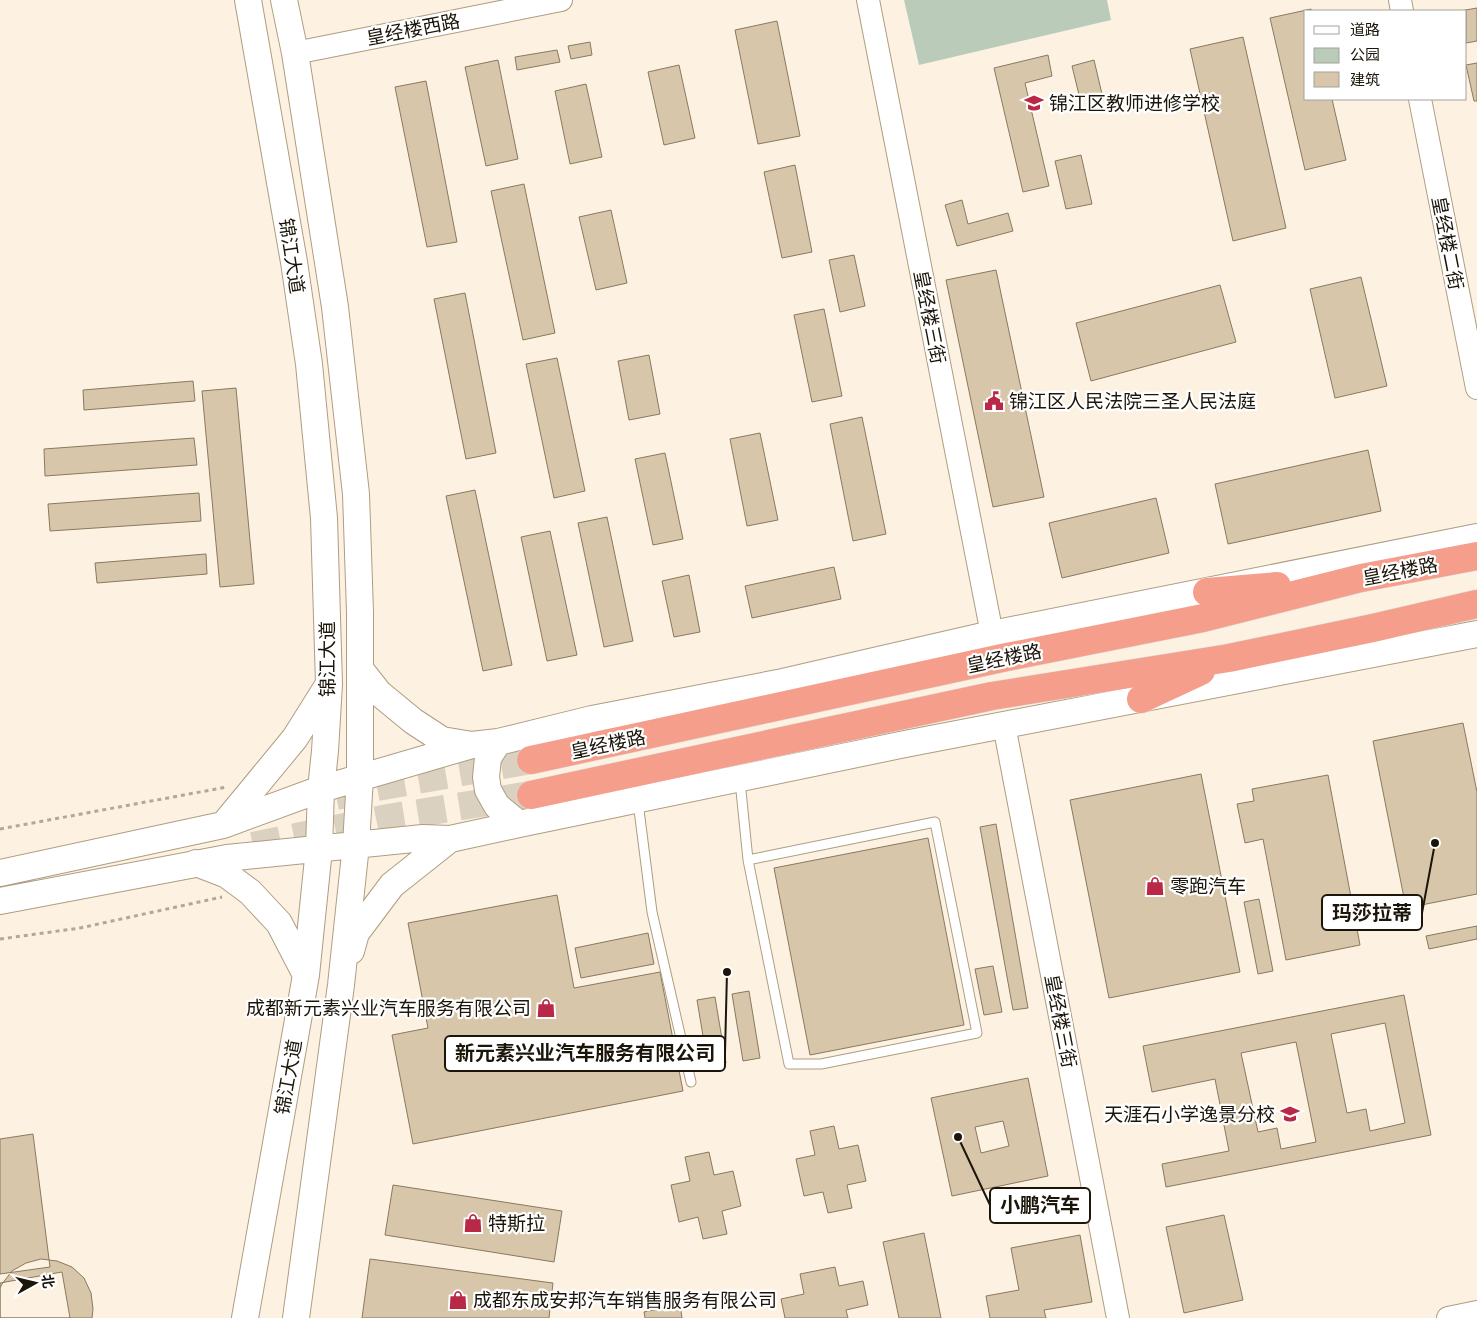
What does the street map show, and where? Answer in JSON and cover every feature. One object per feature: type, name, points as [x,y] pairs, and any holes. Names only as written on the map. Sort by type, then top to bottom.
[{"type":"highway","name":"皇经楼路","points":[[531,760],[992,660],[1204,618],[1361,578],[1477,556]]},
{"type":"highway","points":[[1207,592],[1361,578]]},
{"type":"highway","name":"皇经楼路","points":[[531,795],[992,696],[1229,658],[1374,628],[1477,604]]},
{"type":"highway","points":[[1141,699],[1229,658]]},
{"type":"main road","name":"锦江大道","points":[[246,1318],[306,974],[319,849],[321,789],[329,684],[324,518],[309,364],[292,253],[248,0]]},
{"type":"main road","name":"锦江大道","points":[[284,0],[295,52],[335,307],[356,494],[360,669],[360,777],[356,845],[341,985],[296,1318]]},
{"type":"main road","points":[[0,873],[223,825],[321,789],[472,745],[498,742],[592,719],[783,682],[992,634],[1477,537]]},
{"type":"main road","points":[[0,901],[227,858],[423,838],[450,839],[1004,725],[1477,634]]},
{"type":"main road","points":[[360,669],[379,693],[414,721],[442,740],[472,745]]},
{"type":"main road","points":[[223,825],[295,738],[329,684]]},
{"type":"main road","points":[[498,742],[488,758],[486,777],[488,790],[496,806],[518,824]]},
{"type":"main road","points":[[341,985],[356,933],[361,926],[392,885],[450,839]]},
{"type":"main road","points":[[196,863],[227,875],[250,892],[279,923],[306,974]]},
{"type":"street","name":"皇经楼西路","points":[[295,52],[561,0]]},
{"type":"street","name":"皇经楼三街","points":[[868,0],[992,634]]},
{"type":"street","name":"皇经楼二街","points":[[1420,100],[1477,388]]},
{"type":"street","name":"皇经楼三街","points":[[1004,725],[1118,1318]]},
{"type":"street","points":[[1448,1318],[1477,1312]]},
{"type":"lane","points":[[740,778],[748,860],[789,1064],[821,1064],[977,1033],[935,822],[748,860]]},
{"type":"lane","points":[[638,799],[652,912],[690,1082]]},
{"type":"path","points":[[0,829],[260,781]]},
{"type":"path","points":[[0,939],[80,928],[250,892]]},
{"type":"green space","points":[[904,0],[1107,0],[1111,20],[919,65]]},
{"type":"building","points":[[1477,8],[1477,41],[1467,43],[1466,10]]},
{"type":"building","points":[[1304,11],[1304,100],[1332,100],[1346,160],[1305,170],[1270,18]]},
{"type":"building","points":[[777,21],[800,136],[758,144],[735,30]]},
{"type":"building","points":[[1243,37],[1286,228],[1233,241],[1190,49]]},
{"type":"building","points":[[590,42],[592,55],[571,59],[568,46]]},
{"type":"building","points":[[557,50],[560,62],[517,70],[515,57]]},
{"type":"building","points":[[1048,55],[1052,76],[1025,83],[1049,186],[1023,192],[994,68]]},
{"type":"building","points":[[498,60],[518,159],[486,166],[465,67]]},
{"type":"building","points":[[1094,60],[1102,94],[1080,99],[1072,66]]},
{"type":"building","points":[[1477,63],[1477,101],[1474,101],[1467,65]]},
{"type":"building","points":[[679,65],[695,138],[664,145],[648,72]]},
{"type":"building","points":[[426,81],[457,242],[427,247],[395,87]]},
{"type":"building","points":[[586,84],[602,157],[570,164],[555,91]]},
{"type":"building","points":[[1081,155],[1092,204],[1066,209],[1055,161]]},
{"type":"building","points":[[795,165],[812,252],[782,258],[764,172]]},
{"type":"building","points":[[524,184],[555,333],[523,340],[491,191]]},
{"type":"building","points":[[962,200],[968,224],[1008,213],[1013,231],[957,246],[945,205]]},
{"type":"building","points":[[611,210],[627,283],[596,290],[579,217]]},
{"type":"building","points":[[854,255],[865,306],[840,312],[829,260]]},
{"type":"building","points":[[996,270],[1044,497],[993,507],[946,280]]},
{"type":"building","points":[[1361,277],[1387,386],[1335,398],[1310,289]]},
{"type":"building","points":[[1220,285],[1236,342],[1091,381],[1076,323]]},
{"type":"building","points":[[465,293],[496,453],[466,459],[434,299]]},
{"type":"building","points":[[824,309],[842,396],[812,402],[794,315]]},
{"type":"building","points":[[649,355],[660,414],[629,420],[618,361]]},
{"type":"building","points":[[557,358],[585,491],[554,498],[526,364]]},
{"type":"building","points":[[193,381],[195,401],[84,410],[83,390]]},
{"type":"building","points":[[236,388],[254,584],[220,587],[202,391]]},
{"type":"building","points":[[862,417],[886,534],[853,541],[830,424]]},
{"type":"building","points":[[760,433],[778,520],[747,526],[730,439]]},
{"type":"building","points":[[194,438],[197,465],[45,476],[44,449]]},
{"type":"building","points":[[1368,450],[1381,511],[1228,544],[1215,484]]},
{"type":"building","points":[[665,453],[683,539],[653,545],[635,459]]},
{"type":"building","points":[[475,490],[512,665],[483,671],[446,496]]},
{"type":"building","points":[[199,493],[201,521],[50,531],[48,504]]},
{"type":"building","points":[[1156,498],[1169,553],[1062,578],[1049,523]]},
{"type":"building","points":[[607,517],[633,641],[604,647],[578,523]]},
{"type":"building","points":[[550,531],[577,655],[547,661],[521,537]]},
{"type":"building","points":[[206,554],[207,574],[97,583],[95,563]]},
{"type":"building","points":[[834,567],[841,599],[752,618],[745,586]]},
{"type":"building","points":[[689,575],[700,632],[674,637],[662,581]]},
{"type":"building","points":[[1463,723],[1477,792],[1477,894],[1406,908],[1373,741]]},
{"type":"building","name":"零跑汽车","points":[[1201,774],[1240,972],[1109,998],[1070,800]]},
{"type":"building","points":[[1328,775],[1360,945],[1286,960],[1263,839],[1245,843],[1237,804],[1254,801],[1252,789]]},
{"type":"building","points":[[996,824],[1028,1008],[1013,1010],[980,827]]},
{"type":"building","points":[[928,838],[964,1025],[810,1055],[774,868]]},
{"type":"building","name":"成都新元素兴业汽车服务有限公司","points":[[557,895],[574,988],[660,972],[683,1091],[413,1144],[392,1035],[428,1028],[408,923]]},
{"type":"building","points":[[1259,899],[1273,971],[1258,974],[1244,902]]},
{"type":"building","points":[[1477,926],[1477,939],[1429,949],[1426,936]]},
{"type":"building","points":[[648,933],[654,964],[581,978],[575,948]]},
{"type":"building","points":[[993,966],[1002,1012],[984,1015],[975,969]]},
{"type":"building","points":[[749,991],[760,1058],[743,1061],[732,994]]},
{"type":"building","points":[[1404,995],[1431,1135],[1166,1187],[1162,1164],[1229,1151],[1215,1079],[1152,1092],[1143,1046]],"holes":[[[1385,1023],[1405,1123],[1370,1131],[1366,1109],[1347,1113],[1331,1034]],[[1296,1042],[1316,1142],[1281,1149],[1277,1128],[1258,1132],[1241,1053]]]},
{"type":"building","points":[[715,997],[726,1063],[708,1066],[697,1000]]},
{"type":"building","points":[[1028,1078],[1048,1176],[952,1196],[931,1098]],"holes":[[[1003,1121],[1009,1146],[981,1153],[975,1127]]]},
{"type":"building","points":[[834,1126],[839,1149],[858,1145],[866,1181],[847,1185],[852,1208],[828,1213],[823,1192],[804,1196],[796,1159],[815,1155],[810,1131]]},
{"type":"building","points":[[33,1134],[50,1267],[0,1274],[0,1139]]},
{"type":"building","points":[[709,1152],[714,1175],[733,1171],[741,1206],[722,1211],[727,1234],[703,1239],[698,1217],[679,1222],[671,1185],[690,1181],[685,1157]]},
{"type":"building","name":"特斯拉","points":[[393,1185],[562,1211],[554,1262],[385,1235]]},
{"type":"building","points":[[1224,1215],[1243,1300],[1184,1313],[1166,1227]]},
{"type":"building","points":[[924,1233],[941,1318],[899,1318],[883,1242]]},
{"type":"building","points":[[1080,1235],[1092,1302],[1044,1310],[1046,1318],[990,1318],[986,1296],[1019,1290],[1011,1248]]},
{"type":"building","points":[[41,1259],[57,1261],[72,1267],[84,1278],[91,1293],[92,1318],[0,1318],[0,1288],[2,1284],[12,1271],[26,1263]]},
{"type":"building","name":"成都东成安邦汽车销售服务有限公司","points":[[370,1259],[553,1283],[549,1318],[362,1318]]},
{"type":"building","points":[[835,1267],[839,1286],[863,1281],[868,1305],[846,1310],[848,1318],[785,1318],[781,1299],[804,1294],[800,1274]]},
{"type":"building","points":[[62,1272],[70,1318],[0,1318],[0,1283]]},
{"type":"building","points":[[680,1304],[682,1318],[645,1318],[644,1312]]},
{"type":"tunnel","points":[[336,796],[531,760]]},
{"type":"tunnel","points":[[253,846],[388,818],[531,795]]},
{"type":"place","name":"锦江区教师进修学校","points":[[1034,103]]},
{"type":"place","name":"锦江区人民法院三圣人民法庭","points":[[994,401]]},
{"type":"place","name":"玛莎拉蒂","points":[[1435,843]]},
{"type":"place","name":"零跑汽车","points":[[1155,886]]},
{"type":"place","name":"新元素兴业汽车服务有限公司","points":[[727,972]]},
{"type":"place","name":"成都新元素兴业汽车服务有限公司","points":[[546,1008]]},
{"type":"place","name":"天涯石小学逸景分校","points":[[1290,1114]]},
{"type":"place","name":"小鹏汽车","points":[[958,1137]]},
{"type":"place","name":"特斯拉","points":[[473,1223]]},
{"type":"place","name":"成都东成安邦汽车销售服务有限公司","points":[[458,1300]]}]
